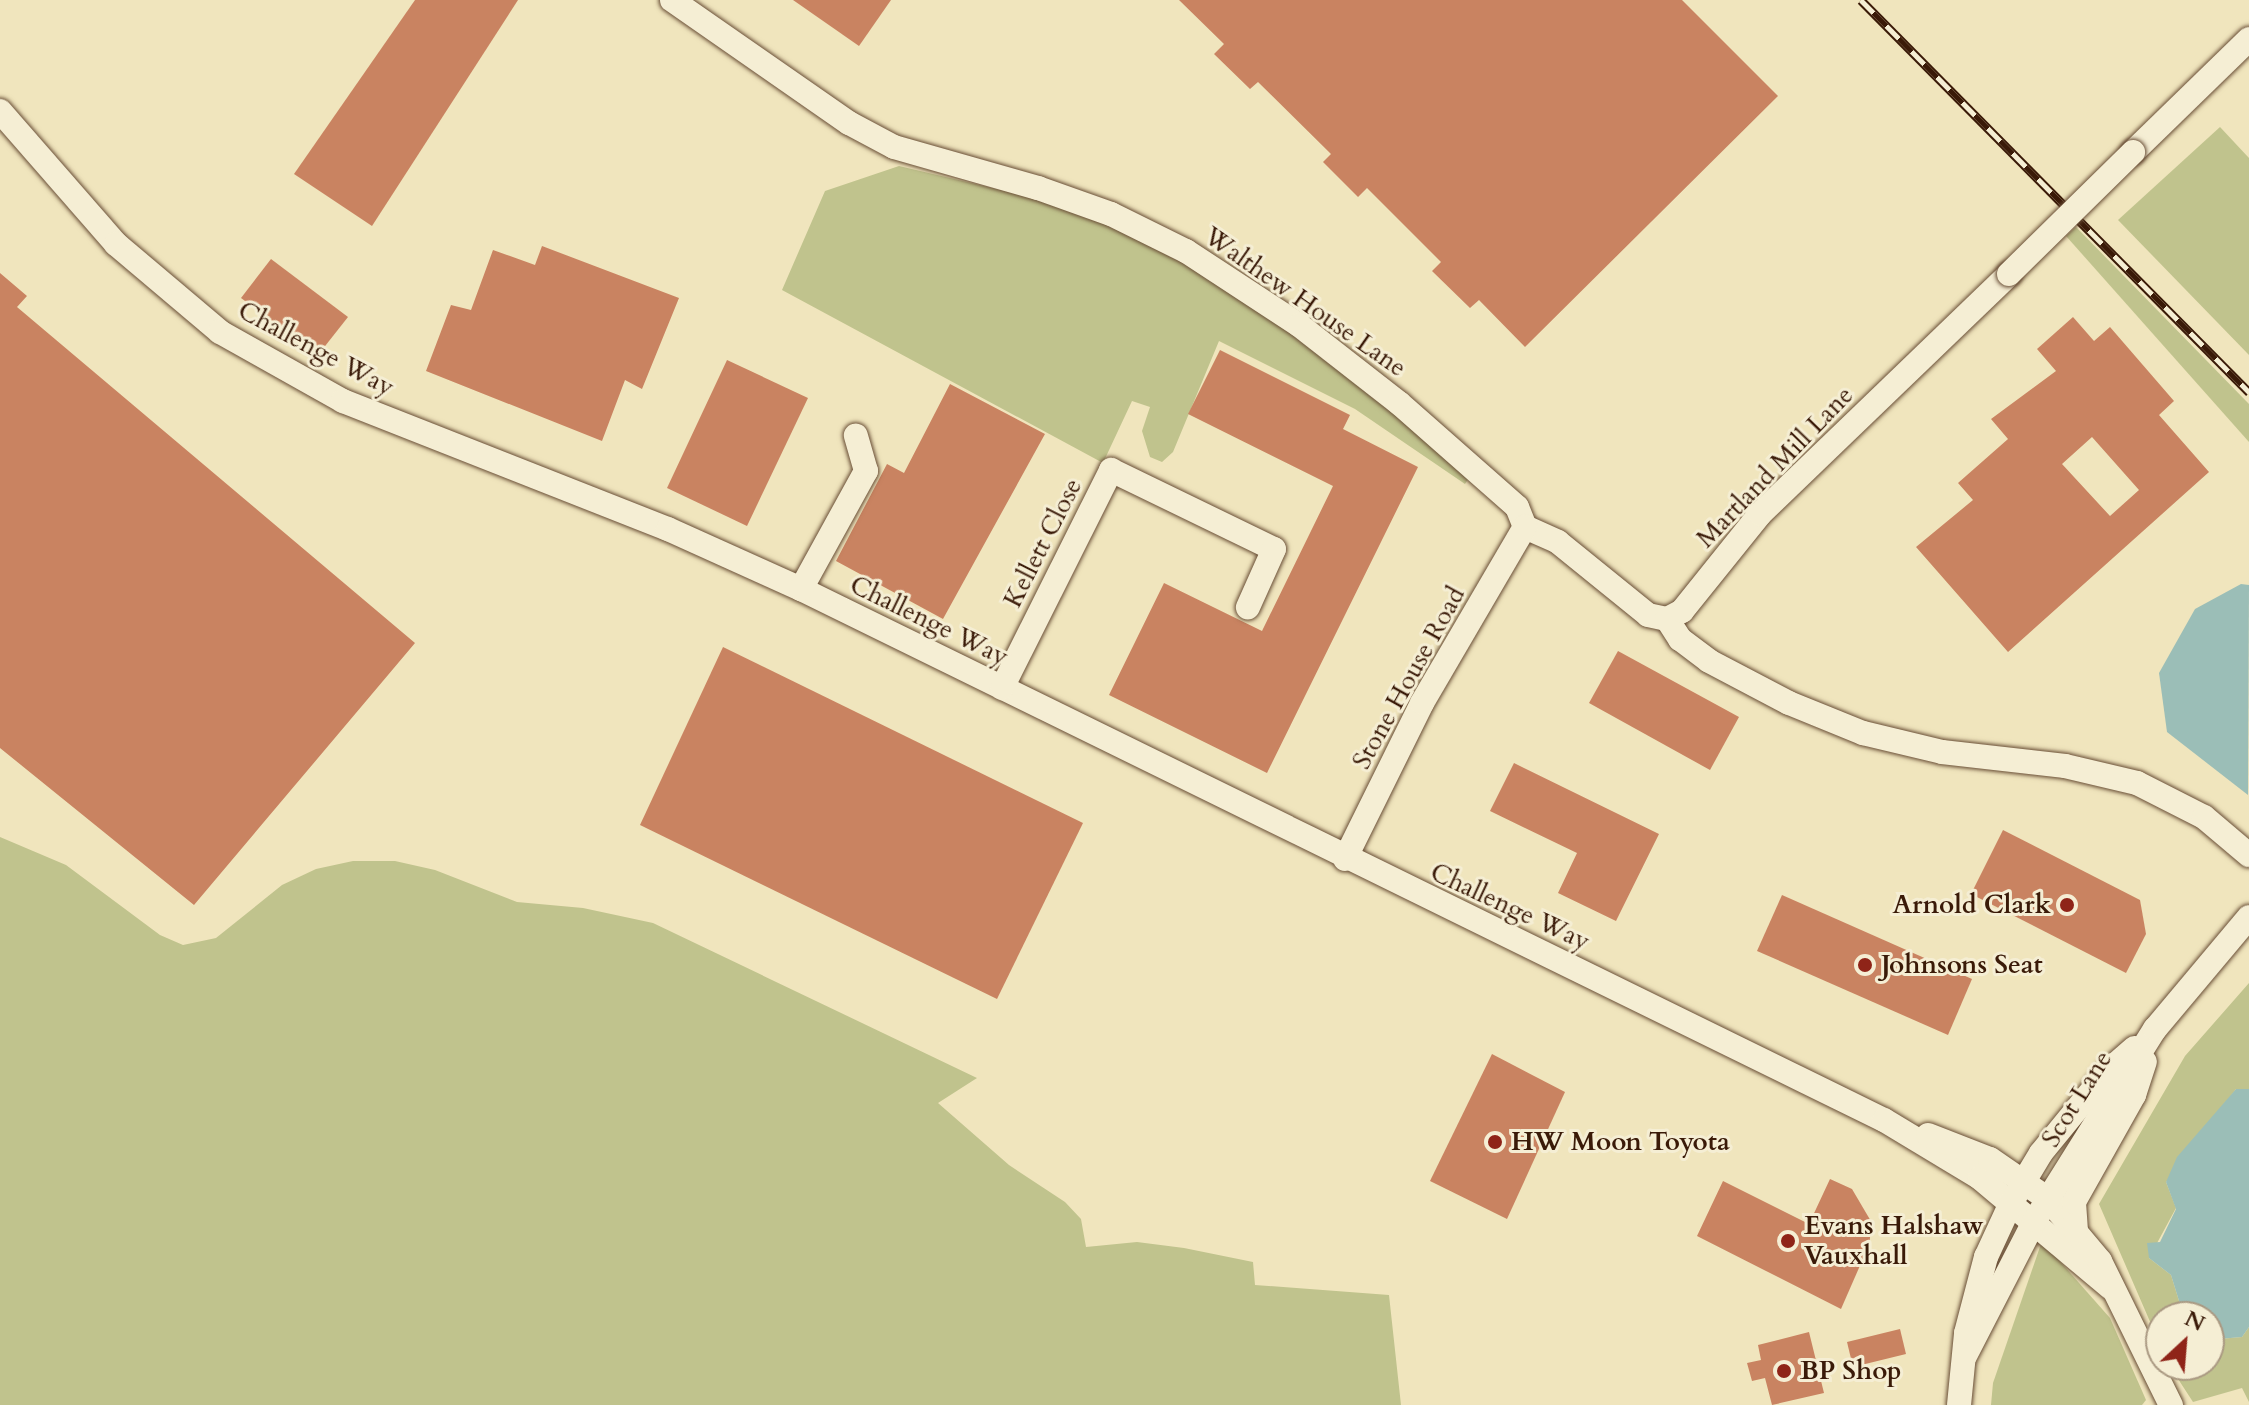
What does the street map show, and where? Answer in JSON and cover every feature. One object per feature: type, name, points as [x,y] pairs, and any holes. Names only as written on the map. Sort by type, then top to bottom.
[{"type":"street","name":"Walthew House Lane","points":[[672,0],[849,123],[894,147],[1053,193],[1186,251],[1299,325],[1399,403],[1517,507],[1525,527]]},
{"type":"street","name":"Martland Mill Lane","points":[[1667,619],[1682,611],[1760,514],[2249,39]]},
{"type":"street","name":"Challenge Way","points":[[0,111],[116,244],[220,332],[343,401],[668,529],[801,589],[1345,859],[1884,1120],[1968,1149],[2024,1180]]},
{"type":"street","points":[[801,589],[866,471],[856,435]]},
{"type":"street","name":"Kellett Close","points":[[1002,688],[1111,470],[1274,549],[1248,607]]},
{"type":"street","points":[[1525,527],[1558,542],[1648,615],[1667,619],[1680,639],[1709,661],[1789,703],[1863,733],[1942,752],[2065,766],[2137,783],[2204,817],[2249,855]]},
{"type":"street","name":"Stone House Road","points":[[1345,859],[1422,703],[1525,527]]},
{"type":"street","name":"Scot Lane","points":[[1965,1356],[2035,1220],[2155,1029],[2249,917]]},
{"type":"street","points":[[2076,1231],[2074,1202],[2134,1095],[2155,1029]]},
{"type":"street","name":"Scot Lane","points":[[1959,1405],[1965,1356],[1986,1257],[2011,1203],[2024,1180],[2108,1071],[2155,1029]]},
{"type":"street","name":"Challenge Way","points":[[1884,1120],[2011,1203]]},
{"type":"street","points":[[2024,1180],[2048,1199],[2100,1261],[2110,1287],[2171,1405]]},
{"type":"street","points":[[2011,1203],[2035,1220],[2110,1287]]},
{"type":"green space","points":[[2220,127],[2249,158],[2249,355],[2118,220]]},
{"type":"green space","points":[[899,166],[1065,205],[1138,236],[1286,325],[1470,476],[1465,484],[1355,409],[1219,341],[1173,452],[1162,462],[1150,457],[1142,431],[1150,407],[1132,401],[1103,463],[782,290],[825,191]]},
{"type":"green space","points":[[2076,227],[2249,404],[2249,442],[2066,236]]},
{"type":"green space","points":[[0,837],[66,865],[160,935],[183,945],[216,938],[282,885],[316,869],[353,861],[395,861],[435,870],[517,902],[583,908],[653,923],[977,1078],[938,1103],[1009,1165],[1065,1202],[1081,1219],[1086,1247],[1137,1242],[1184,1248],[1253,1262],[1255,1285],[1389,1295],[1401,1405],[0,1405]]},
{"type":"green space","points":[[2249,983],[2249,1089],[2236,1089],[2166,1182],[2176,1208],[2149,1258],[2171,1275],[2179,1301],[2145,1301],[2145,1310],[2099,1204],[2185,1056]]},
{"type":"green space","points":[[2042,1241],[2110,1318],[2146,1400],[2142,1405],[1991,1405],[1993,1383]]},
{"type":"green space","points":[[2249,1327],[2249,1402],[2242,1388],[2193,1402],[2179,1381],[2225,1381],[2225,1338],[2242,1337]]},
{"type":"water","points":[[2241,584],[2249,585],[2248,795],[2167,732],[2159,673],[2195,609]]},
{"type":"water","points":[[2236,1089],[2249,1089],[2249,1327],[2242,1337],[2225,1338],[2225,1301],[2179,1301],[2171,1275],[2149,1258],[2147,1243],[2160,1242],[2176,1209],[2166,1182],[2177,1157]]},
{"type":"building","points":[[415,0],[518,0],[372,226],[294,174]]},
{"type":"building","points":[[793,0],[891,0],[859,46]]},
{"type":"building","points":[[1179,0],[1682,0],[1778,96],[1525,347],[1479,300],[1470,308],[1432,271],[1441,262],[1367,188],[1358,197],[1323,162],[1331,154],[1258,82],[1250,89],[1214,54],[1224,44]]},
{"type":"building","points":[[542,246],[679,298],[642,389],[625,380],[602,441],[426,371],[451,305],[471,310],[493,250],[535,265]]},
{"type":"building","points":[[271,259],[348,317],[318,355],[241,298]]},
{"type":"building","points":[[0,273],[27,296],[17,307],[415,643],[194,905],[0,748]]},
{"type":"building","points":[[2073,317],[2094,341],[2110,327],[2174,401],[2159,415],[2209,472],[2008,652],[1916,547],[1973,500],[1958,483],[2008,439],[1991,419],[2056,371],[2037,349]],"holes":[[[2092,437],[2139,490],[2110,516],[2062,464]]]},
{"type":"building","points":[[1220,350],[1350,415],[1343,429],[1418,467],[1267,773],[1109,695],[1164,583],[1262,631],[1333,486],[1188,414]]},
{"type":"building","points":[[727,360],[808,398],[747,526],[667,488]]},
{"type":"building","points":[[950,384],[1045,434],[943,619],[836,561],[887,464],[904,473]]},
{"type":"building","points":[[723,647],[1083,823],[997,999],[640,825]]},
{"type":"building","points":[[1618,651],[1739,717],[1710,770],[1589,703]]},
{"type":"building","points":[[1514,763],[1659,834],[1616,921],[1558,893],[1577,853],[1490,811]]},
{"type":"building","name":"Arnold Clark","points":[[2003,830],[2140,900],[2146,934],[2126,973],[1971,894]]},
{"type":"building","name":"Johnsons Seat","points":[[1782,895],[1972,979],[1948,1035],[1757,951]]},
{"type":"building","name":"HW Moon Toyota","points":[[1492,1054],[1565,1092],[1507,1219],[1430,1181]]},
{"type":"building","name":"Evans Halshaw Vauxhall","points":[[1830,1179],[1852,1189],[1872,1223],[1869,1245],[1841,1309],[1697,1236],[1723,1181],[1809,1224]]},
{"type":"building","points":[[1900,1329],[1906,1354],[1853,1367],[1847,1342]]},
{"type":"building","name":"BP Shop","points":[[1809,1332],[1824,1393],[1772,1405],[1765,1378],[1752,1381],[1747,1363],[1761,1360],[1758,1345]]},
{"type":"railway","points":[[1861,0],[2249,392]]},
{"type":"place","name":"Arnold Clark","points":[[2067,905]]},
{"type":"place","name":"Johnsons Seat","points":[[1865,965]]},
{"type":"place","name":"HW Moon Toyota","points":[[1495,1142]]},
{"type":"place","name":"Evans Halshaw Vauxhall","points":[[1788,1241]]},
{"type":"place","name":"BP Shop","points":[[1784,1371]]}]
